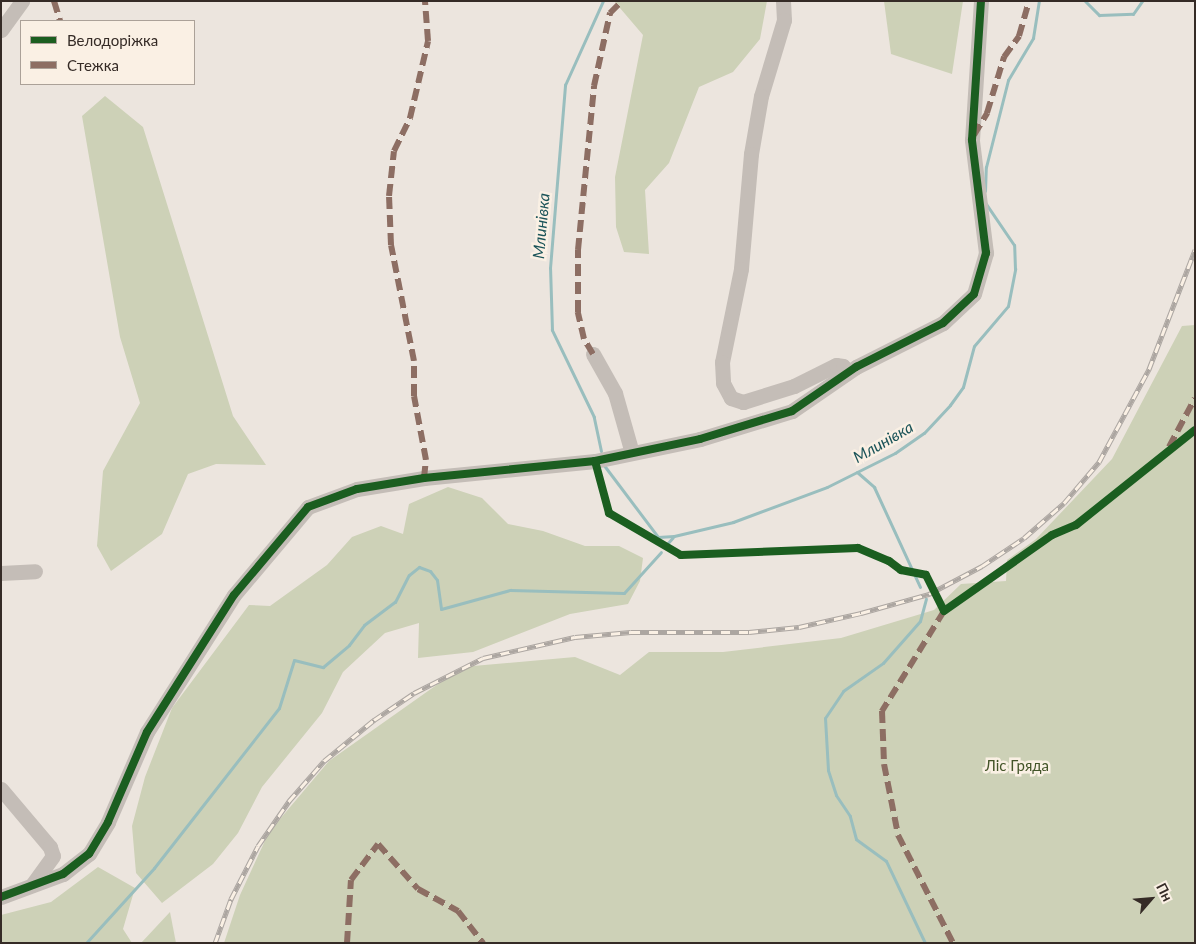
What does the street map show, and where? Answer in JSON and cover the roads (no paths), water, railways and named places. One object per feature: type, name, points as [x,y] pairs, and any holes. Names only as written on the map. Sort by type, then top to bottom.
[{"type":"street","points":[[1,30],[22,1]]},
{"type":"street","points":[[783,1],[784,20],[760,96],[754,135],[741,269],[722,362],[723,383],[731,398],[743,402],[794,386],[836,365],[843,366],[847,373]]},
{"type":"street","points":[[1,897],[64,874],[89,854],[108,822],[147,732],[234,595],[308,507],[357,489],[424,478],[595,461],[700,439],[792,411],[847,373],[943,323],[974,294],[986,253],[972,140],[981,1]]},
{"type":"street","points":[[593,354],[615,393],[632,453]]},
{"type":"street","points":[[1,573],[36,571]]},
{"type":"street","points":[[1,789],[50,847],[53,856],[29,888]]},
{"type":"waterway","name":"Млинівка","points":[[601,451],[594,417],[552,330],[550,268],[565,85],[603,1]]},
{"type":"waterway","name":"Млинівка","points":[[985,191],[986,167],[1008,80],[1033,38],[1039,1]]},
{"type":"waterway","name":"Млинівка","points":[[1085,1],[1099,15],[1133,14],[1142,1]]},
{"type":"waterway","name":"Млинівка","points":[[603,464],[658,537],[674,536],[733,522],[827,487],[895,453],[924,433],[950,405],[963,387],[974,346],[1008,306],[1015,269],[1014,245],[986,204]]},
{"type":"waterway","points":[[857,472],[874,487],[920,587]]},
{"type":"waterway","points":[[667,544],[673,537]]},
{"type":"waterway","points":[[86,943],[154,868],[279,708],[294,660],[323,667],[349,645],[364,625],[395,602],[409,575],[419,567],[430,571],[437,580],[441,609],[510,590],[624,593],[661,552]]},
{"type":"waterway","points":[[925,943],[886,861],[856,839],[850,816],[836,795],[828,770],[825,718],[843,691],[883,663],[920,621],[926,599]]},
{"type":"railway","points":[[215,943],[231,899],[258,846],[289,801],[324,761],[374,720],[414,693],[483,658],[575,637],[631,632],[749,632],[799,627],[861,613],[929,594],[982,566],[1024,538],[1064,503],[1099,462],[1149,369],[1195,250]]},
{"type":"park label","name":"Ліс Гряда","points":[[1017,766]]}]
